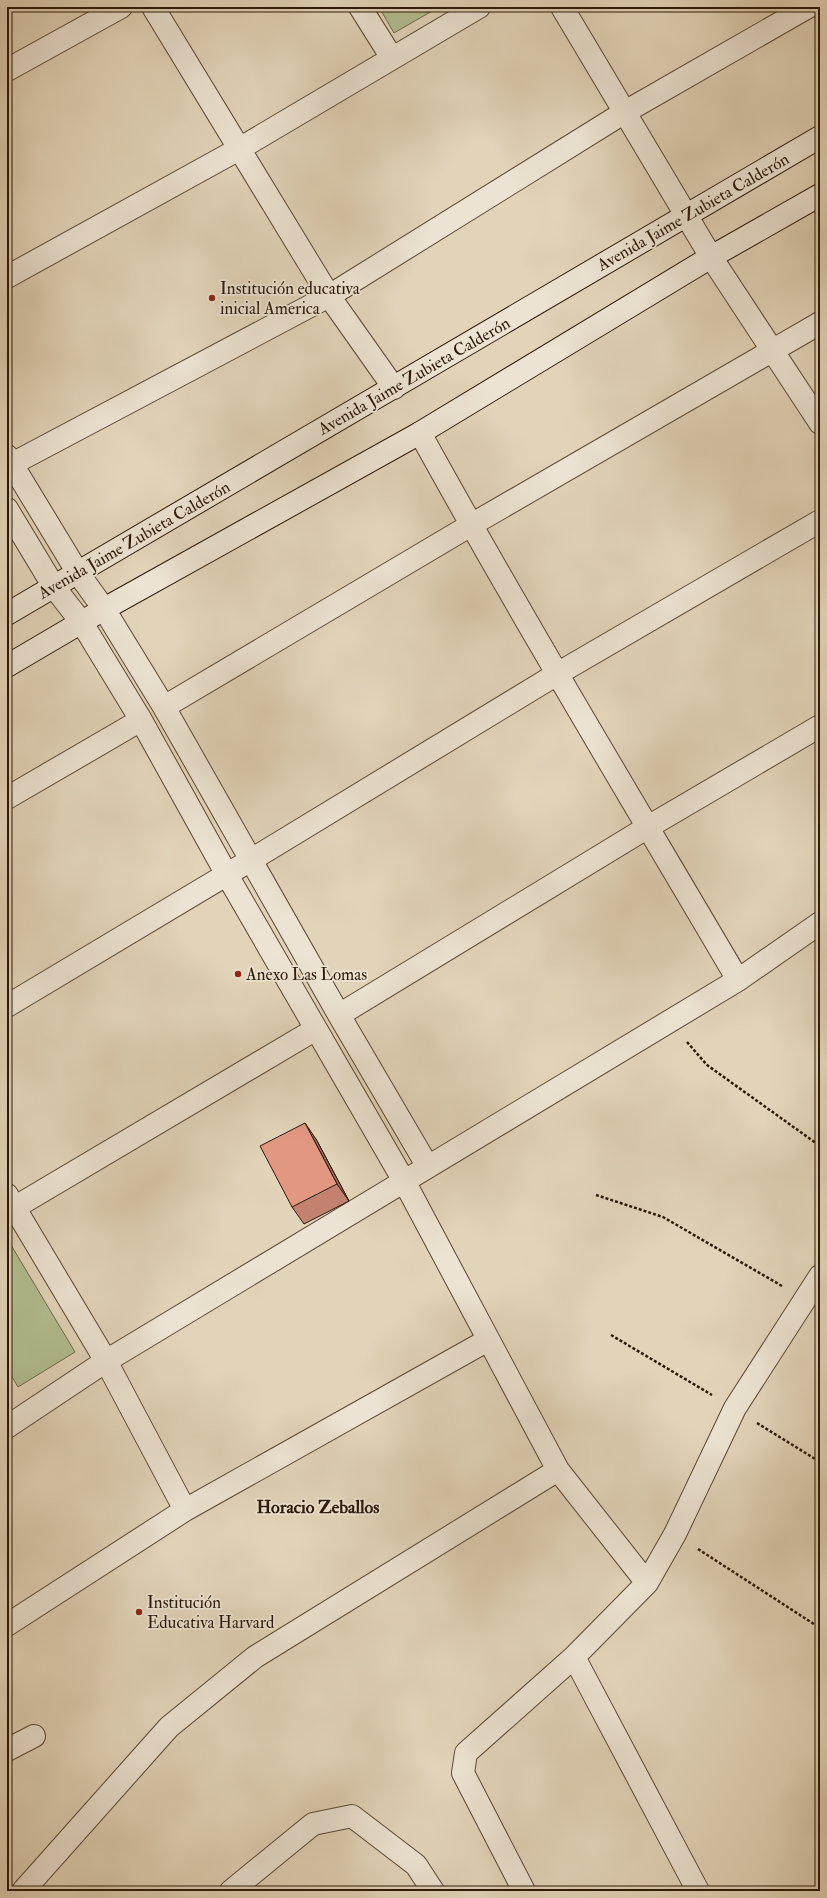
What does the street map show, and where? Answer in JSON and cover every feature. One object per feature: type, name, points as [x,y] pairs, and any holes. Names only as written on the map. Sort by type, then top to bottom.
[{"type":"street","points":[[7,70],[121,7]]},
{"type":"street","points":[[153,7],[329,296],[394,388]]},
{"type":"street","points":[[360,7],[392,58]]},
{"type":"street","points":[[7,277],[239,149],[479,7]]},
{"type":"street","points":[[562,7],[711,257],[820,423]]},
{"type":"street","points":[[428,1167],[339,1015],[164,707],[104,609],[78,573],[9,460],[329,296],[625,112],[808,7]]},
{"type":"street","name":"Avenida Jaime Zubieta Calderón","points":[[7,614],[820,137]]},
{"type":"street","points":[[7,666],[104,609],[420,433],[711,257],[820,195]]},
{"type":"street","points":[[164,707],[471,525],[820,323]]},
{"type":"street","points":[[420,433],[557,674],[738,980]]},
{"type":"street","points":[[7,510],[54,587],[82,622],[141,720],[227,875],[404,1181],[558,1470],[647,1584]]},
{"type":"street","points":[[7,1006],[227,875],[557,674],[820,521]]},
{"type":"street","points":[[7,798],[141,720]]},
{"type":"street","points":[[339,1015],[648,827],[820,726]]},
{"type":"street","points":[[7,1427],[106,1361],[738,980],[820,923]]},
{"type":"street","points":[[185,1510],[106,1361],[9,1205],[316,1029]]},
{"type":"street","points":[[524,1891],[464,1773],[466,1753],[574,1657],[647,1584],[675,1534],[735,1408],[820,1276]]},
{"type":"street","points":[[7,1624],[185,1510],[488,1340]]},
{"type":"street","points":[[23,1891],[169,1727],[255,1657],[558,1470]]},
{"type":"street","points":[[574,1657],[698,1891]]},
{"type":"street","points":[[7,1750],[34,1736]]},
{"type":"street","points":[[236,1890],[313,1824],[352,1816],[416,1865],[433,1891]]},
{"type":"path","points":[[670,1021],[707,1065],[820,1146]]},
{"type":"path","points":[[596,1195],[663,1217],[805,1299]]},
{"type":"path","points":[[675,1534],[820,1628]]},
{"type":"green space","points":[[379,7],[439,7],[394,33]]},
{"type":"green space","points":[[8,1240],[75,1352],[18,1387],[7,1368]]},
{"type":"building","points":[[305,1123],[337,1184],[292,1207],[260,1146]]},
{"type":"place","name":"Institución educativa inicial America","points":[[212,298]]},
{"type":"place","name":"Anexo Las Lomas","points":[[238,974]]},
{"type":"place","name":"Institución Educativa Harvard","points":[[139,1612]]},
{"type":"district","name":"Horacio Zeballos","points":[[318,1507]]}]
